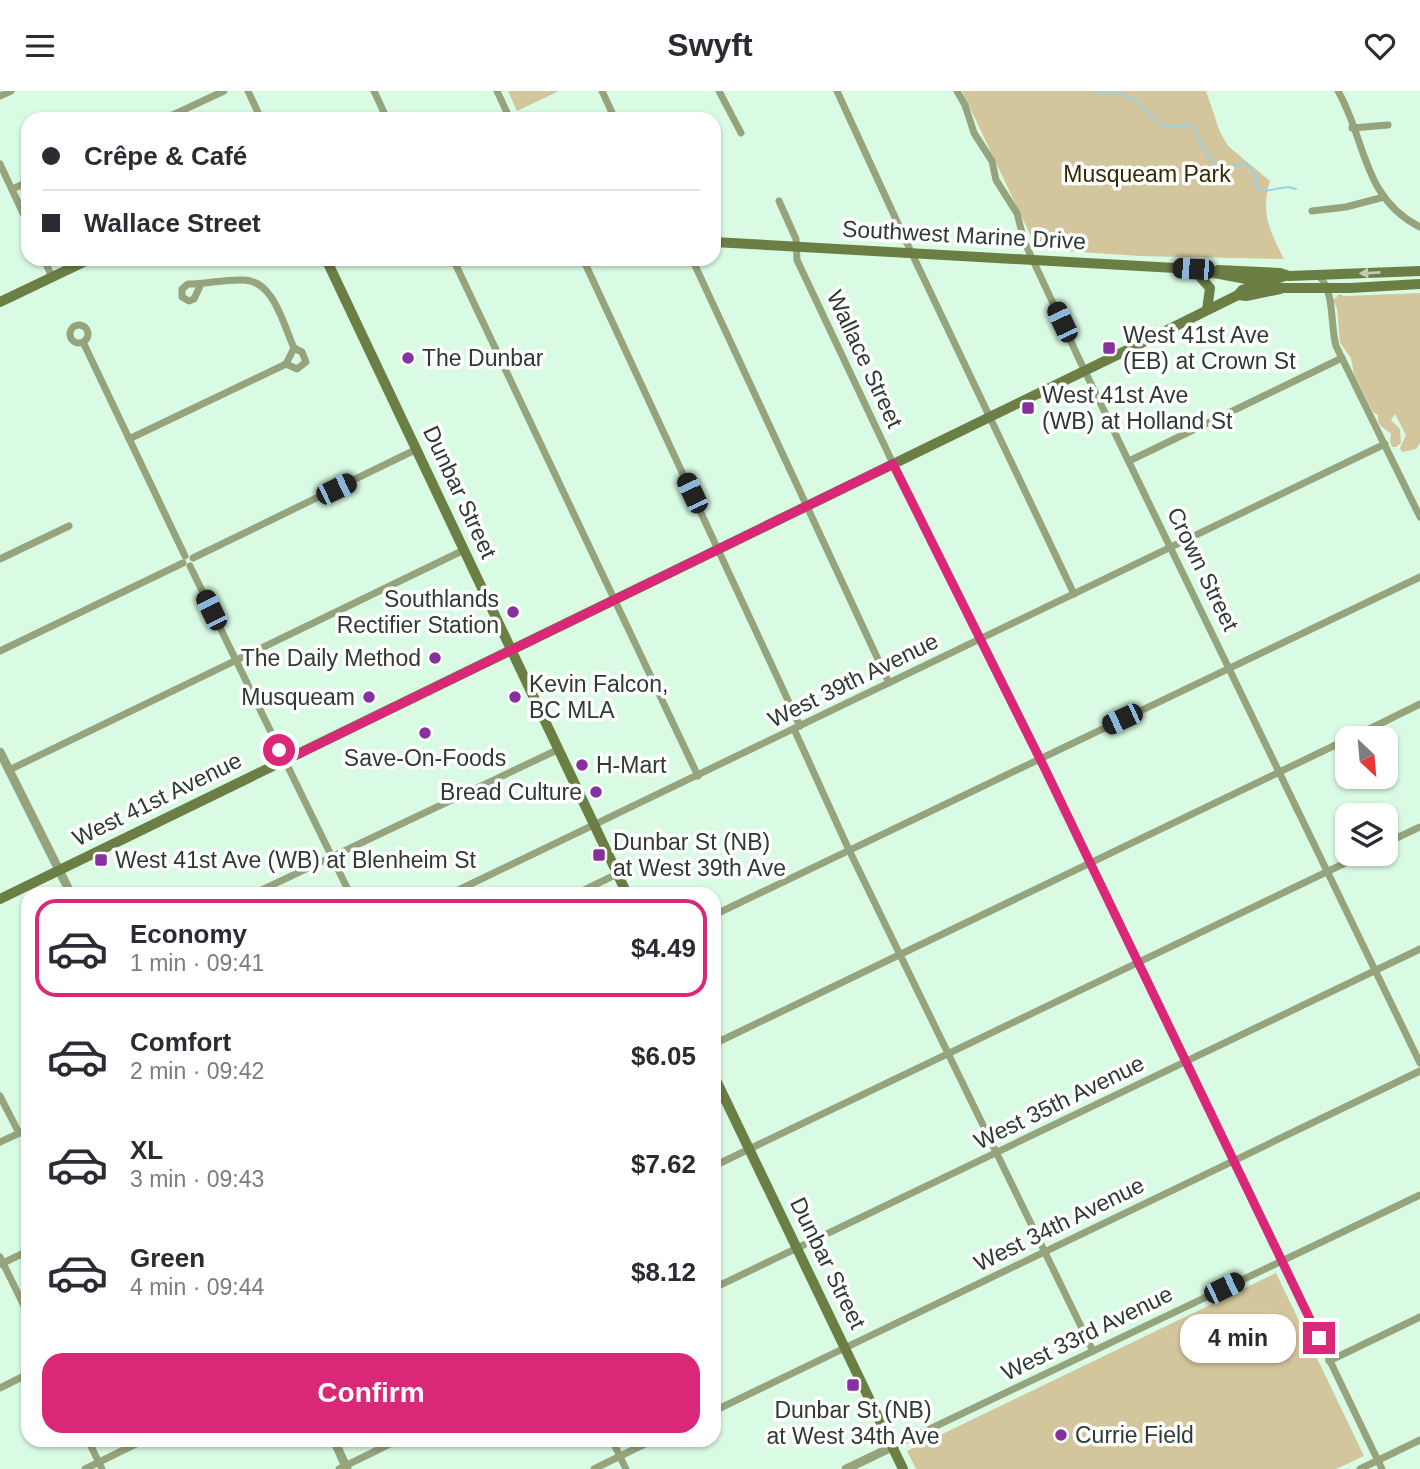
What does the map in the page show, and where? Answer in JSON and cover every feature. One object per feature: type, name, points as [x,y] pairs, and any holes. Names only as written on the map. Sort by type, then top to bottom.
[{"type":"main road","name":"Southwest Marine Drive","points":[[721,242],[1193,269],[1280,288],[1420,284]]},
{"type":"main road","points":[[0,302],[75,266]]},
{"type":"main road","name":"Dunbar Street","points":[[329,266],[624,887]]},
{"type":"main road","points":[[1193,269],[1210,288],[1207,310]]},
{"type":"main road","name":"Southwest Marine Drive","points":[[1212,271],[1243,270],[1280,273],[1285,276],[1420,271]]},
{"type":"main road","name":"West 41st Avenue","points":[[24,887],[990,417],[1238,295],[1242,290],[1285,276]]},
{"type":"main road","name":"West 41st Avenue","points":[[1238,295],[1246,296],[1280,288]]},
{"type":"main road","name":"West 41st Avenue","points":[[0,899],[21,889]]},
{"type":"main road","name":"Dunbar Street","points":[[721,1090],[903,1469]]},
{"type":"street","points":[[0,96],[11,91]]},
{"type":"street","points":[[179,112],[224,91]]},
{"type":"street","points":[[248,91],[258,112]]},
{"type":"street","points":[[374,91],[384,112]]},
{"type":"street","points":[[497,91],[507,112]]},
{"type":"street","points":[[602,91],[612,112]]},
{"type":"street","points":[[719,91],[741,133]]},
{"type":"street","points":[[837,91],[1074,594]]},
{"type":"street","name":"Crown Street","points":[[957,91],[965,105],[974,133],[992,161],[996,180],[1017,213],[1024,241],[1033,261],[1420,1063]]},
{"type":"street","points":[[1338,91],[1370,173],[1384,197],[1406,220],[1420,227]]},
{"type":"street","points":[[1352,128],[1388,125]]},
{"type":"street","points":[[0,164],[21,209]]},
{"type":"street","points":[[12,190],[21,186]]},
{"type":"street","points":[[1312,211],[1346,207],[1384,197]]},
{"type":"street","name":"Wallace Street","points":[[779,201],[796,239],[797,260],[893,464],[1040,759],[1382,1469]]},
{"type":"street","points":[[47,266],[52,277]]},
{"type":"street","points":[[456,266],[698,776]]},
{"type":"street","points":[[586,266],[718,549],[849,850],[1093,1351]]},
{"type":"street","points":[[695,266],[889,683]]},
{"type":"street","points":[[1319,276],[1328,288],[1333,335],[1342,358],[1420,517]]},
{"type":"street","points":[[201,284],[242,280],[258,282],[267,290],[294,348],[302,352],[306,362],[297,369],[286,364]]},
{"type":"street","points":[[83,342],[347,887]]},
{"type":"street","points":[[129,439],[286,364],[294,348]]},
{"type":"street","points":[[1129,461],[1342,358]]},
{"type":"street","name":"West 39th Avenue","points":[[465,887],[1385,445]]},
{"type":"street","points":[[0,651],[417,450]]},
{"type":"street","points":[[0,559],[69,526]]},
{"type":"street","points":[[9,770],[464,550]]},
{"type":"street","points":[[721,912],[1420,577]]},
{"type":"street","points":[[1375,726],[1420,704]]},
{"type":"street","points":[[721,1041],[1335,745]]},
{"type":"street","points":[[268,887],[557,750]]},
{"type":"street","points":[[0,751],[68,887]]},
{"type":"street","points":[[1398,837],[1420,827]]},
{"type":"street","points":[[721,1163],[1339,866]]},
{"type":"street","points":[[590,887],[617,874]]},
{"type":"street","name":"West 35th Avenue","points":[[721,1285],[1420,949]]},
{"type":"street","name":"West 34th Avenue","points":[[721,1408],[1420,1071]]},
{"type":"street","points":[[0,1096],[19,1133],[0,1142]]},
{"type":"street","name":"West 33rd Avenue","points":[[845,1469],[1420,1195]]},
{"type":"street","points":[[21,1254],[1,1262],[21,1301]]},
{"type":"street","points":[[1329,1361],[1420,1317]]},
{"type":"street","points":[[0,1388],[21,1378]]},
{"type":"street","points":[[1360,1469],[1420,1440]]},
{"type":"street","points":[[91,1447],[100,1466]]},
{"type":"street","points":[[85,1469],[100,1466],[132,1447]]},
{"type":"street","points":[[336,1447],[344,1468],[384,1447]]},
{"type":"street","points":[[616,1447],[626,1469]]},
{"type":"street","points":[[594,1469],[639,1447]]},
{"type":"green space","points":[[508,91],[559,91],[517,111]]},
{"type":"green space","name":"Musqueam Park","points":[[962,91],[1206,91],[1220,132],[1228,146],[1270,181],[1266,212],[1284,259],[1139,256],[1037,249]]},
{"type":"green space","points":[[1420,293],[1420,443],[1416,449],[1402,452],[1400,448],[1406,435],[1395,414],[1391,420],[1400,429],[1401,443],[1392,447],[1391,434],[1380,424],[1378,415],[1373,412],[1354,374],[1351,358],[1340,343],[1337,308],[1332,299],[1339,294]]},
{"type":"green space","points":[[1276,1273],[1364,1456],[1336,1469],[916,1469],[907,1451]]},
{"type":"waterway","points":[[1093,91],[1120,94],[1135,101],[1162,125],[1177,126],[1187,123],[1195,128],[1199,141],[1217,163],[1230,167],[1247,164],[1256,177],[1255,183],[1259,191],[1287,187],[1296,189]]},
{"type":"place","name":"West 41st Ave (EB) at Crown St","points":[[1109,348]]},
{"type":"place","name":"The Dunbar","points":[[408,358]]},
{"type":"place","name":"West 41st Ave (WB) at Holland St","points":[[1028,408]]},
{"type":"place","name":"Southlands Rectifier Station","points":[[513,612]]},
{"type":"place","name":"The Daily Method","points":[[435,658]]},
{"type":"place","name":"Musqueam","points":[[369,697]]},
{"type":"place","name":"Kevin Falcon, BC MLA","points":[[515,697]]},
{"type":"place","name":"Save-On-Foods","points":[[425,733]]},
{"type":"place","name":"H-Mart","points":[[582,765]]},
{"type":"place","name":"Bread Culture","points":[[596,792]]},
{"type":"place","name":"Dunbar St (NB) at West 39th Ave","points":[[599,855]]},
{"type":"place","name":"West 41st Ave (WB) at Blenheim St","points":[[101,860]]},
{"type":"place","name":"Dunbar St (NB) at West 34th Ave","points":[[853,1385]]},
{"type":"place","name":"Currie Field","points":[[1061,1435]]},
{"type":"route","points":[[279,750],[284,761],[893,464],[1045,769],[1319,1338]]}]
